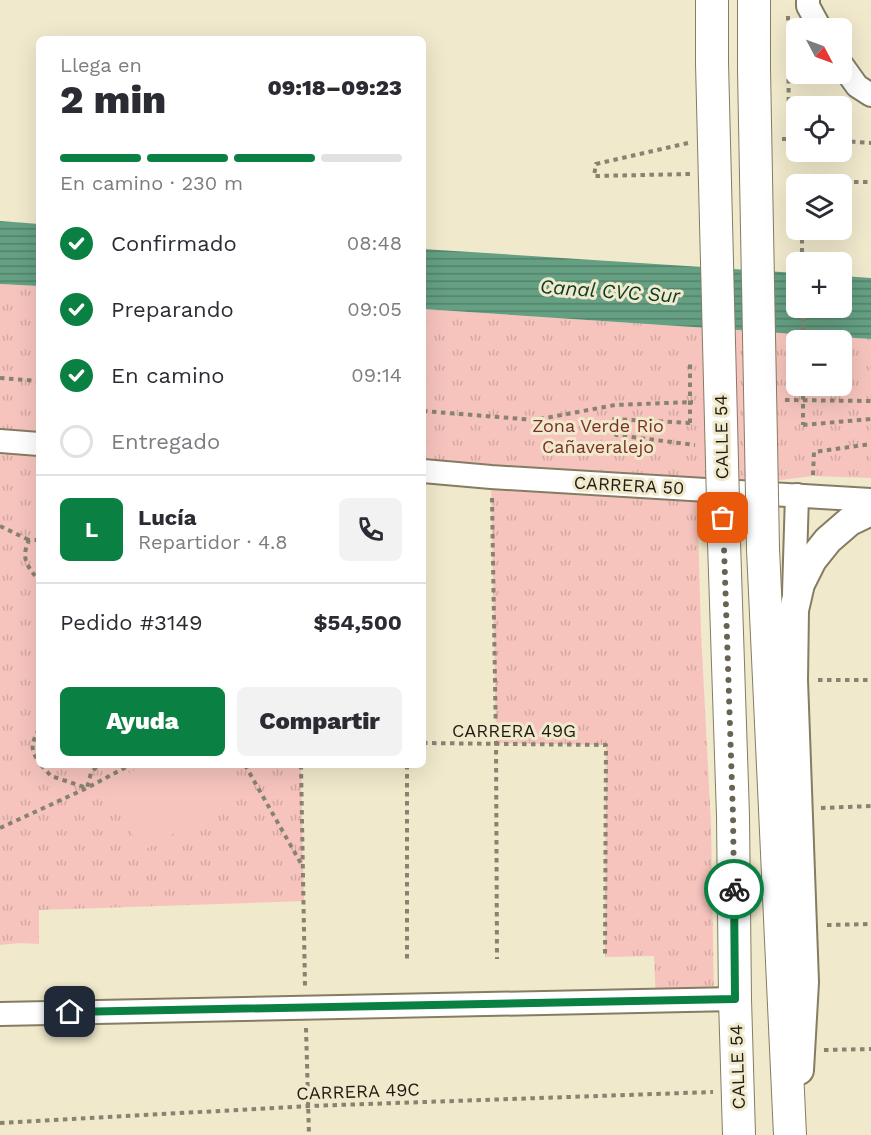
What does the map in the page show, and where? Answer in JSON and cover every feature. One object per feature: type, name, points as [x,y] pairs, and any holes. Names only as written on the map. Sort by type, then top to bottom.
[{"type":"main road","name":"CALLE 54","points":[[712,0],[739,1135]]},
{"type":"main road","points":[[754,0],[763,549],[792,1135]]},
{"type":"street","points":[[801,6],[811,18]]},
{"type":"street","points":[[852,79],[857,86],[871,95]]},
{"type":"street","points":[[0,441],[36,444]]},
{"type":"street","name":"CARRERA 50","points":[[426,471],[871,500]]},
{"type":"street","points":[[792,1135],[804,982],[793,680],[794,610],[805,496]]},
{"type":"street","points":[[794,610],[800,584],[812,560],[828,540],[850,521],[871,511]]},
{"type":"street","points":[[0,1014],[735,999]]},
{"type":"path","points":[[793,96],[801,6]]},
{"type":"path","points":[[778,139],[786,139]]},
{"type":"path","points":[[692,174],[594,176],[596,164],[693,142]]},
{"type":"path","points":[[852,142],[871,143]]},
{"type":"path","points":[[852,182],[871,182]]},
{"type":"path","points":[[0,378],[36,381]]},
{"type":"path","points":[[803,396],[803,425],[871,419]]},
{"type":"path","points":[[775,400],[871,401]]},
{"type":"path","points":[[426,411],[535,420],[615,405],[695,402]]},
{"type":"path","points":[[690,423],[614,419],[616,435],[695,444],[697,490]]},
{"type":"path","points":[[805,496],[814,452],[871,444]]},
{"type":"path","points":[[491,477],[497,959]]},
{"type":"path","points":[[0,526],[29,540],[36,540]]},
{"type":"path","points":[[29,540],[24,551],[28,567],[36,577]]},
{"type":"path","points":[[811,680],[871,680]]},
{"type":"path","points":[[36,735],[33,741],[33,753],[36,758]]},
{"type":"path","name":"CARRERA 49G","points":[[426,743],[606,745],[605,957]]},
{"type":"path","points":[[44,768],[51,776],[87,788]]},
{"type":"path","points":[[87,788],[91,773],[95,768]]},
{"type":"path","points":[[0,828],[124,768]]},
{"type":"path","points":[[247,768],[303,867]]},
{"type":"path","points":[[301,768],[306,962]]},
{"type":"path","points":[[406,768],[407,961]]},
{"type":"path","points":[[812,808],[871,806]]},
{"type":"path","points":[[825,926],[871,924]]},
{"type":"path","points":[[305,1008],[309,1135]]},
{"type":"path","points":[[816,1050],[871,1049]]},
{"type":"path","name":"CARRERA 49C","points":[[0,1123],[309,1106],[717,1092]]},
{"type":"green space","points":[[0,284],[36,286],[36,768],[301,768],[304,901],[39,910],[39,944],[0,945]]},
{"type":"green space","name":"Zona Verde Rio Cañaveralejo","points":[[426,309],[786,333],[786,396],[852,396],[852,338],[871,339],[871,478],[813,476],[697,490],[701,632],[711,825],[714,999],[656,1001],[654,956],[605,957],[606,745],[496,743],[491,478],[426,471]]},
{"type":"green space","points":[[139,768],[229,768],[243,795],[142,851],[106,786]]},
{"type":"water","points":[[0,221],[36,224],[36,286],[0,284]]},
{"type":"water","name":"Canal CVC Sur","points":[[426,249],[786,272],[786,318],[852,318],[852,277],[871,278],[871,339],[852,338],[852,330],[786,330],[786,333],[426,309]]},
{"type":"way so far","points":[[723,518],[734,889]]},
{"type":"route","points":[[70,1012],[735,999],[734,889]]}]
